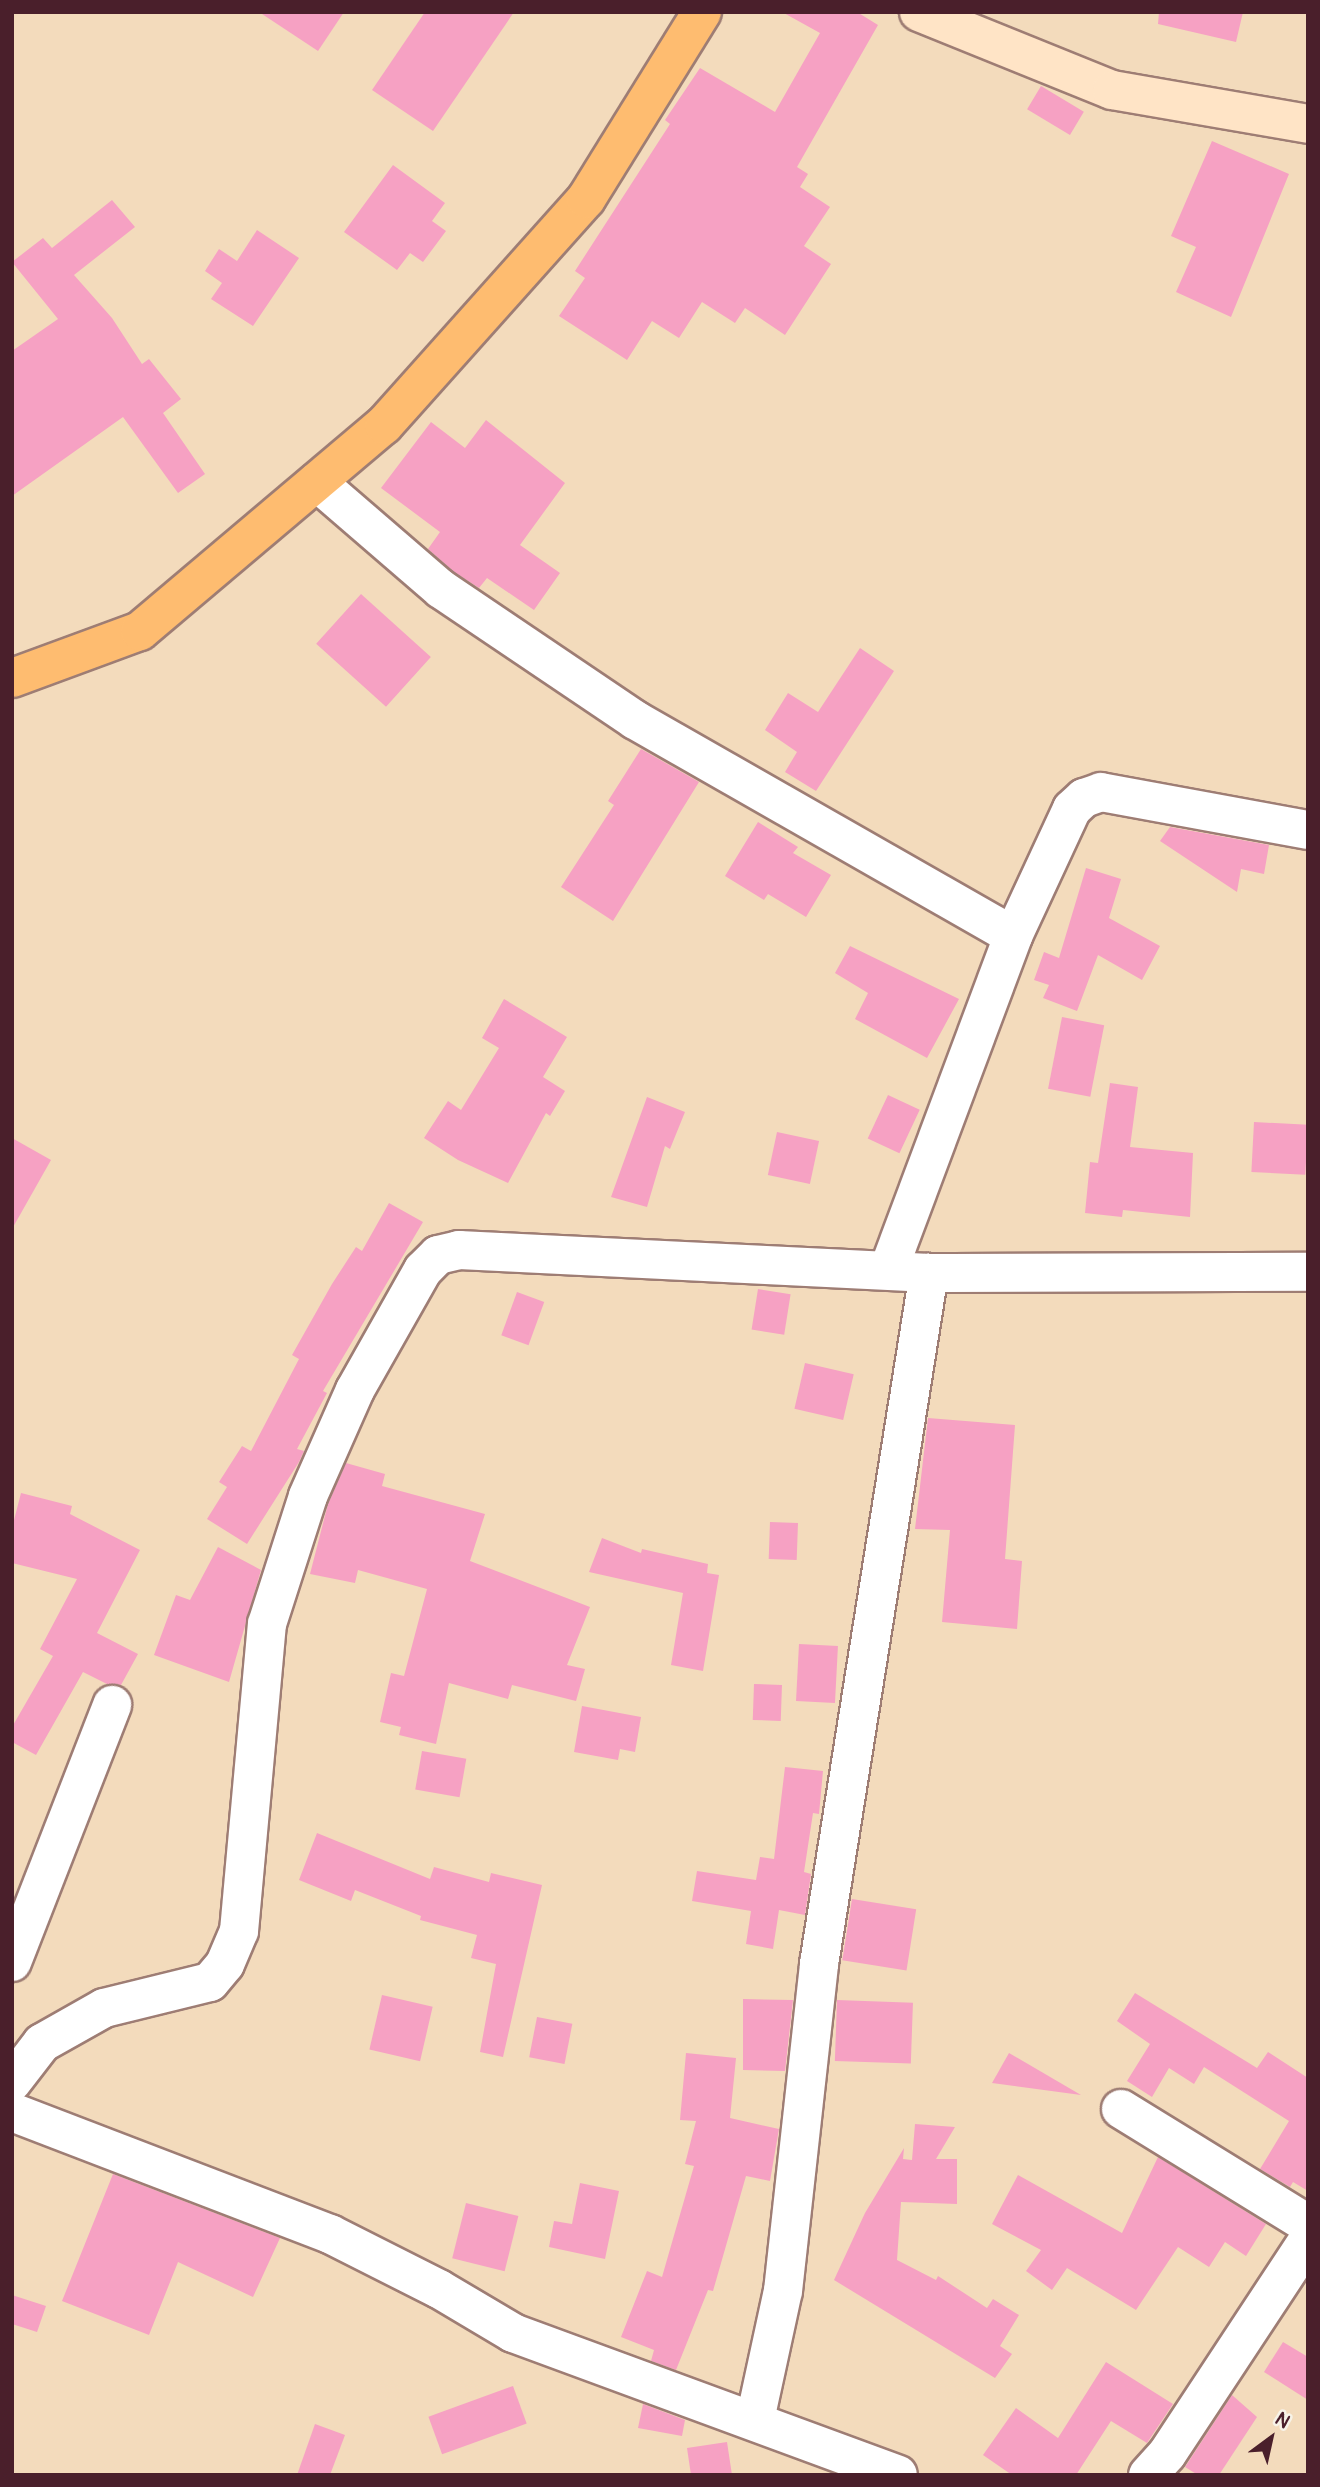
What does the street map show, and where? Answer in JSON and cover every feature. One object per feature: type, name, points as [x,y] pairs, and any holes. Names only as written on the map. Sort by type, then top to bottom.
[{"type":"main road","points":[[12,678],[140,631],[384,425],[586,199],[702,12]]},
{"type":"street","points":[[919,12],[1112,89],[1308,124]]},
{"type":"street","points":[[317,482],[441,589],[635,720],[1013,936]]},
{"type":"street","points":[[889,1268],[1013,936],[1072,809],[1084,798],[1101,792],[1308,830]]},
{"type":"street","points":[[12,2082],[41,2043],[93,2014],[210,1982],[225,1964],[239,1931],[267,1624],[308,1496],[355,1390],[423,1270],[438,1255],[459,1250],[889,1268],[929,1273],[1308,1272]]},
{"type":"street","points":[[755,2420],[783,2291],[819,1964],[929,1273]]},
{"type":"street","points":[[12,1962],[112,1704]]},
{"type":"street","points":[[1121,2109],[1308,2224]]},
{"type":"street","points":[[12,2112],[330,2234],[439,2289],[513,2333],[755,2420],[898,2475]]},
{"type":"street","points":[[1148,2475],[1167,2454],[1308,2240]]},
{"type":"building","points":[[259,12],[344,12],[318,51]]},
{"type":"building","points":[[425,12],[514,12],[433,131],[372,90]]},
{"type":"building","points":[[782,12],[857,12],[878,25],[797,167],[808,174],[800,187],[830,207],[804,246],[831,264],[785,335],[745,308],[735,323],[702,302],[679,338],[652,321],[627,360],[559,316],[585,278],[575,271],[670,124],[665,120],[700,68],[775,112],[820,33]]},
{"type":"building","points":[[1159,12],[1243,12],[1236,42],[1158,24]]},
{"type":"building","points":[[1041,86],[1084,112],[1070,135],[1027,109]]},
{"type":"building","points":[[1212,141],[1289,174],[1231,317],[1176,292],[1196,247],[1171,236]]},
{"type":"building","points":[[393,165],[445,203],[432,221],[446,231],[423,262],[410,253],[397,270],[344,232]]},
{"type":"building","points":[[112,200],[135,227],[74,275],[112,318],[142,364],[149,359],[181,399],[163,413],[205,474],[178,493],[123,417],[12,496],[12,351],[58,319],[12,262],[43,238],[52,248]]},
{"type":"building","points":[[257,230],[299,258],[253,326],[211,299],[222,283],[205,271],[219,249],[237,261]]},
{"type":"building","points":[[486,420],[565,483],[520,545],[560,573],[534,610],[487,578],[479,588],[454,572],[428,549],[440,532],[381,488],[431,422],[465,448]]},
{"type":"building","points":[[361,594],[431,657],[386,707],[316,644]]},
{"type":"building","points":[[860,648],[894,671],[816,791],[785,772],[797,752],[765,730],[788,693],[818,712]]},
{"type":"building","points":[[641,749],[699,782],[613,921],[561,887],[614,805],[608,801]]},
{"type":"building","points":[[758,822],[798,847],[793,853],[831,875],[806,917],[768,894],[764,900],[725,876]]},
{"type":"building","points":[[1170,827],[1269,845],[1264,874],[1241,869],[1237,892],[1160,841]]},
{"type":"building","points":[[1086,868],[1121,879],[1109,918],[1160,946],[1142,980],[1098,955],[1077,1011],[1043,998],[1049,985],[1034,980],[1044,952],[1059,958]]},
{"type":"building","points":[[850,946],[959,999],[927,1058],[855,1019],[868,993],[835,973]]},
{"type":"building","points":[[504,999],[567,1037],[543,1077],[565,1091],[550,1116],[546,1113],[508,1183],[458,1160],[424,1138],[448,1101],[461,1110],[499,1048],[482,1038]]},
{"type":"building","points":[[1062,1017],[1104,1025],[1090,1097],[1048,1089]]},
{"type":"building","points":[[1110,1083],[1138,1087],[1130,1147],[1193,1153],[1190,1217],[1123,1210],[1122,1217],[1085,1213],[1090,1162],[1098,1163]]},
{"type":"building","points":[[888,1095],[920,1110],[899,1153],[868,1139]]},
{"type":"building","points":[[647,1097],[685,1112],[670,1149],[665,1146],[647,1207],[611,1197]]},
{"type":"building","points":[[1254,1122],[1308,1125],[1305,1175],[1251,1172]]},
{"type":"building","points":[[777,1132],[819,1141],[810,1184],[768,1175]]},
{"type":"building","points":[[12,1138],[51,1160],[12,1229]]},
{"type":"building","points":[[389,1203],[423,1222],[323,1391],[327,1393],[297,1449],[304,1451],[299,1462],[247,1544],[207,1519],[227,1487],[219,1482],[242,1446],[251,1451],[299,1359],[292,1355],[332,1284],[356,1247],[362,1251]]},
{"type":"building","points":[[758,1289],[791,1294],[784,1335],[752,1329]]},
{"type":"building","points":[[517,1292],[544,1302],[529,1345],[501,1335]]},
{"type":"building","points":[[805,1363],[854,1374],[843,1420],[794,1409]]},
{"type":"building","points":[[928,1418],[1015,1425],[1005,1559],[1022,1561],[1017,1629],[942,1622],[950,1530],[915,1529]]},
{"type":"building","points":[[346,1463],[385,1474],[382,1486],[485,1514],[470,1561],[590,1607],[567,1665],[585,1669],[576,1701],[512,1685],[508,1699],[449,1683],[436,1744],[399,1735],[401,1727],[380,1722],[391,1673],[404,1676],[427,1589],[358,1570],[355,1583],[310,1574],[328,1504]]},
{"type":"building","points":[[21,1493],[72,1506],[70,1514],[140,1550],[97,1633],[138,1654],[121,1685],[107,1684],[83,1672],[36,1755],[12,1742],[12,1727],[53,1656],[40,1649],[77,1579],[12,1563],[12,1528]]},
{"type":"building","points":[[770,1522],[798,1523],[797,1560],[769,1559]]},
{"type":"building","points":[[602,1538],[641,1553],[642,1549],[708,1564],[707,1573],[719,1575],[703,1671],[671,1665],[683,1593],[589,1572]]},
{"type":"building","points":[[218,1547],[261,1570],[229,1682],[154,1655],[176,1595],[190,1600]]},
{"type":"building","points":[[799,1644],[838,1646],[835,1703],[796,1701]]},
{"type":"building","points":[[754,1684],[782,1685],[781,1721],[753,1720]]},
{"type":"building","points":[[582,1706],[641,1717],[635,1752],[620,1749],[618,1760],[574,1752]]},
{"type":"building","points":[[422,1751],[466,1759],[460,1797],[415,1789]]},
{"type":"building","points":[[785,1767],[823,1771],[819,1814],[813,1813],[804,1872],[811,1874],[805,1915],[779,1910],[773,1949],[746,1944],[751,1911],[692,1901],[697,1871],[756,1880],[760,1857],[774,1859]]},
{"type":"building","points":[[317,1833],[430,1879],[434,1867],[489,1882],[491,1873],[542,1885],[503,2057],[480,2052],[496,1964],[471,1958],[477,1935],[420,1920],[421,1916],[355,1890],[351,1901],[299,1880]]},
{"type":"building","points":[[852,1899],[916,1909],[907,1970],[842,1960]]},
{"type":"building","points":[[1135,1993],[1257,2068],[1268,2052],[1308,2078],[1308,2191],[1293,2182],[1290,2187],[1260,2169],[1289,2121],[1204,2067],[1194,2084],[1169,2068],[1152,2097],[1127,2081],[1150,2044],[1117,2021]]},
{"type":"building","points":[[382,1995],[433,2007],[420,2061],[369,2050]]},
{"type":"building","points":[[743,1999],[793,2000],[785,2071],[743,2070]]},
{"type":"building","points":[[837,2000],[913,2003],[911,2064],[835,2061]]},
{"type":"building","points":[[537,2017],[572,2024],[565,2064],[529,2057]]},
{"type":"building","points":[[686,2053],[736,2058],[730,2118],[779,2129],[770,2181],[746,2176],[713,2291],[708,2290],[676,2370],[651,2361],[654,2350],[621,2337],[647,2271],[662,2277],[694,2166],[685,2164],[696,2121],[680,2120]]},
{"type":"building","points":[[1009,2053],[1081,2095],[992,2083]]},
{"type":"building","points":[[915,2124],[955,2127],[936,2159],[957,2159],[957,2204],[901,2202],[897,2260],[936,2280],[938,2276],[987,2308],[993,2299],[1019,2315],[1000,2346],[1012,2354],[995,2378],[834,2280],[865,2213],[904,2148],[903,2159],[912,2160]]},
{"type":"building","points":[[1158,2157],[1266,2224],[1246,2256],[1225,2242],[1209,2267],[1178,2247],[1136,2310],[1067,2268],[1052,2290],[1026,2271],[1041,2250],[992,2224],[1018,2175],[1122,2233]]},
{"type":"building","points":[[113,2174],[280,2238],[253,2297],[178,2262],[149,2335],[62,2301]]},
{"type":"building","points":[[580,2183],[619,2191],[605,2259],[549,2247],[554,2221],[572,2224]]},
{"type":"building","points":[[466,2203],[518,2216],[505,2271],[452,2258]]},
{"type":"building","points":[[12,2295],[46,2306],[37,2332],[12,2324]]},
{"type":"building","points":[[1283,2342],[1308,2357],[1308,2400],[1264,2372]]},
{"type":"building","points":[[1106,2362],[1173,2404],[1147,2443],[1111,2421],[1076,2475],[1012,2475],[983,2455],[1016,2408],[1058,2438]]},
{"type":"building","points":[[513,2386],[527,2424],[442,2454],[428,2417]]},
{"type":"building","points":[[1232,2395],[1257,2417],[1219,2475],[1198,2475],[1185,2467]]},
{"type":"building","points":[[643,2404],[685,2420],[682,2436],[638,2428]]},
{"type":"building","points":[[315,2424],[345,2435],[330,2475],[297,2475]]},
{"type":"building","points":[[727,2442],[732,2475],[691,2475],[687,2448]]}]
